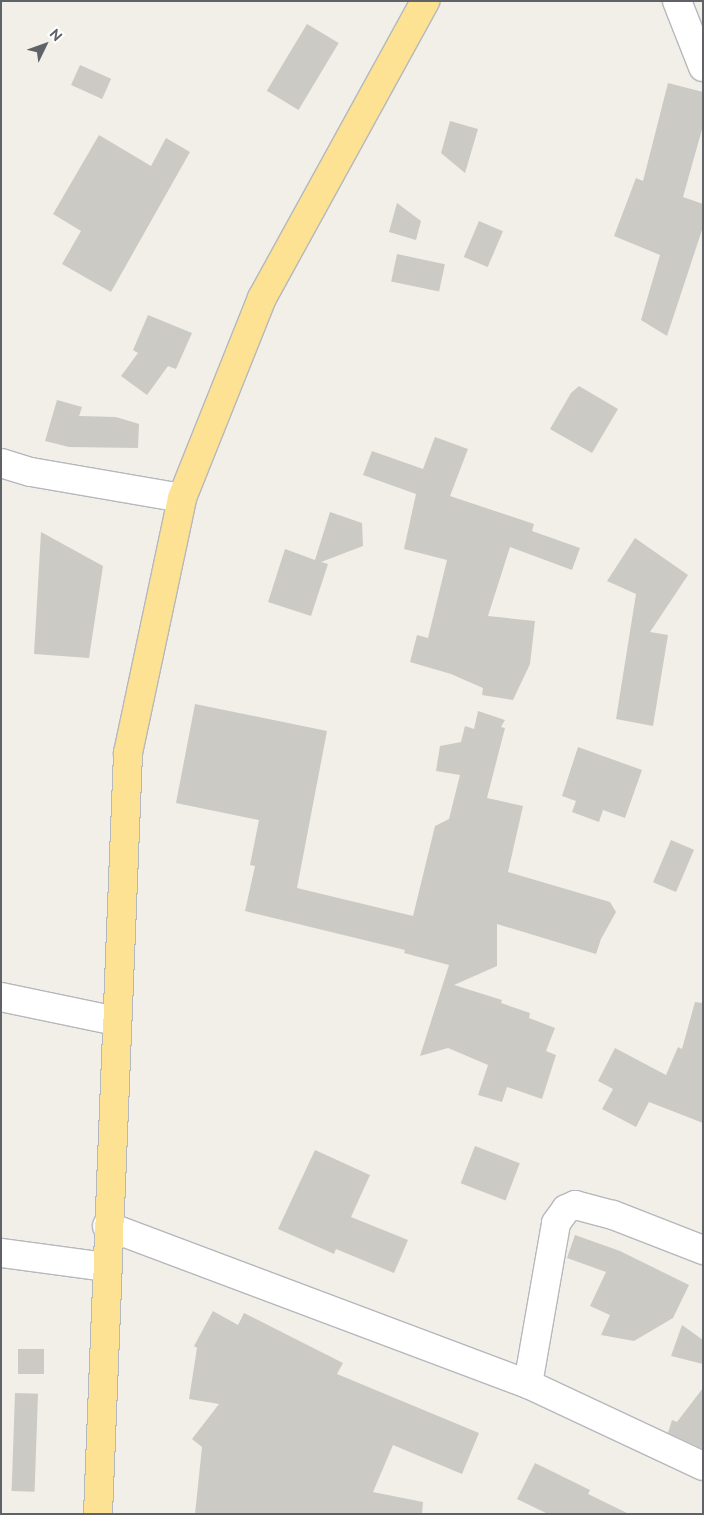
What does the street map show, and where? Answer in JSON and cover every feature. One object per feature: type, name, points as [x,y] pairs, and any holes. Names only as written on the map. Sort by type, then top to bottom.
[{"type":"highway","points":[[98,1514],[107,1226],[128,753],[182,498],[262,298],[425,1]]},
{"type":"street","points":[[677,1],[703,67]]},
{"type":"street","points":[[1,463],[31,472],[182,498]]},
{"type":"street","points":[[1,997],[116,1021]]},
{"type":"street","points":[[528,1384],[556,1223],[566,1209],[575,1205],[613,1215],[703,1250]]},
{"type":"street","points":[[107,1226],[528,1384],[703,1466]]},
{"type":"street","points":[[1,1253],[106,1267]]},
{"type":"building","points":[[307,24],[339,43],[299,110],[267,91]]},
{"type":"building","points":[[80,65],[111,79],[102,99],[71,85]]},
{"type":"building","points":[[668,83],[703,92],[703,126],[683,197],[703,204],[703,227],[667,336],[641,320],[660,255],[614,236],[636,178],[643,181]]},
{"type":"building","points":[[450,121],[478,129],[465,173],[441,153]]},
{"type":"building","points":[[99,135],[151,166],[166,138],[190,152],[111,292],[62,264],[81,231],[53,214]]},
{"type":"building","points":[[397,203],[421,221],[416,240],[389,232]]},
{"type":"building","points":[[479,221],[503,231],[488,267],[464,257]]},
{"type":"building","points":[[397,254],[445,264],[439,292],[391,281]]},
{"type":"building","points":[[148,315],[192,333],[176,369],[168,366],[147,395],[121,376],[138,353],[133,350]]},
{"type":"building","points":[[579,386],[618,409],[592,453],[550,429],[571,393]]},
{"type":"building","points":[[57,400],[82,407],[79,416],[116,417],[139,424],[138,448],[69,447],[45,441]]},
{"type":"building","points":[[435,437],[468,449],[450,496],[534,524],[532,531],[580,548],[572,570],[510,547],[488,616],[535,621],[530,664],[513,700],[482,695],[483,688],[451,674],[410,662],[417,635],[428,638],[447,560],[404,549],[416,494],[363,475],[372,451],[423,469]]},
{"type":"building","points":[[330,512],[362,523],[363,546],[321,562],[328,564],[311,616],[268,602],[285,549],[315,560]]},
{"type":"building","points":[[41,532],[103,566],[89,658],[34,654]]},
{"type":"building","points":[[635,538],[688,575],[650,632],[668,635],[653,726],[616,719],[636,594],[607,581]]},
{"type":"building","points":[[195,704],[327,731],[297,888],[413,916],[435,826],[449,819],[460,775],[436,771],[440,746],[461,742],[465,726],[474,729],[478,711],[505,720],[501,727],[505,728],[487,798],[523,806],[508,872],[610,902],[616,912],[601,939],[596,954],[497,924],[497,966],[454,985],[502,1000],[501,1003],[530,1013],[529,1018],[555,1028],[546,1051],[556,1055],[542,1099],[507,1087],[502,1102],[478,1095],[488,1065],[448,1048],[420,1056],[449,965],[404,953],[405,950],[245,911],[255,866],[250,865],[259,820],[176,803]]},
{"type":"building","points":[[578,747],[642,770],[625,818],[603,810],[599,822],[572,812],[576,801],[562,796]]},
{"type":"building","points":[[671,840],[694,850],[676,892],[653,882]]},
{"type":"building","points":[[695,1002],[703,1003],[703,1123],[649,1102],[636,1127],[602,1109],[613,1089],[598,1081],[615,1048],[666,1075],[678,1047],[682,1049]]},
{"type":"building","points":[[475,1146],[520,1163],[505,1201],[461,1183]]},
{"type":"building","points":[[315,1150],[370,1175],[351,1217],[408,1240],[394,1273],[336,1249],[334,1254],[278,1229]]},
{"type":"building","points":[[575,1235],[620,1251],[689,1285],[673,1318],[634,1341],[601,1335],[610,1315],[590,1306],[606,1272],[567,1258]]},
{"type":"building","points":[[213,1311],[238,1325],[244,1313],[343,1363],[337,1374],[479,1433],[462,1474],[393,1445],[373,1492],[423,1502],[422,1514],[195,1514],[202,1447],[192,1439],[219,1404],[189,1399],[197,1348],[194,1346]]},
{"type":"building","points":[[682,1325],[703,1340],[703,1364],[671,1356]]},
{"type":"building","points":[[18,1349],[44,1349],[44,1374],[18,1374]]},
{"type":"building","points":[[703,1388],[703,1449],[668,1433],[672,1420],[677,1422]]},
{"type":"building","points":[[15,1393],[38,1394],[35,1492],[12,1491]]},
{"type":"building","points":[[535,1463],[590,1490],[588,1494],[629,1514],[548,1514],[517,1499]]}]
